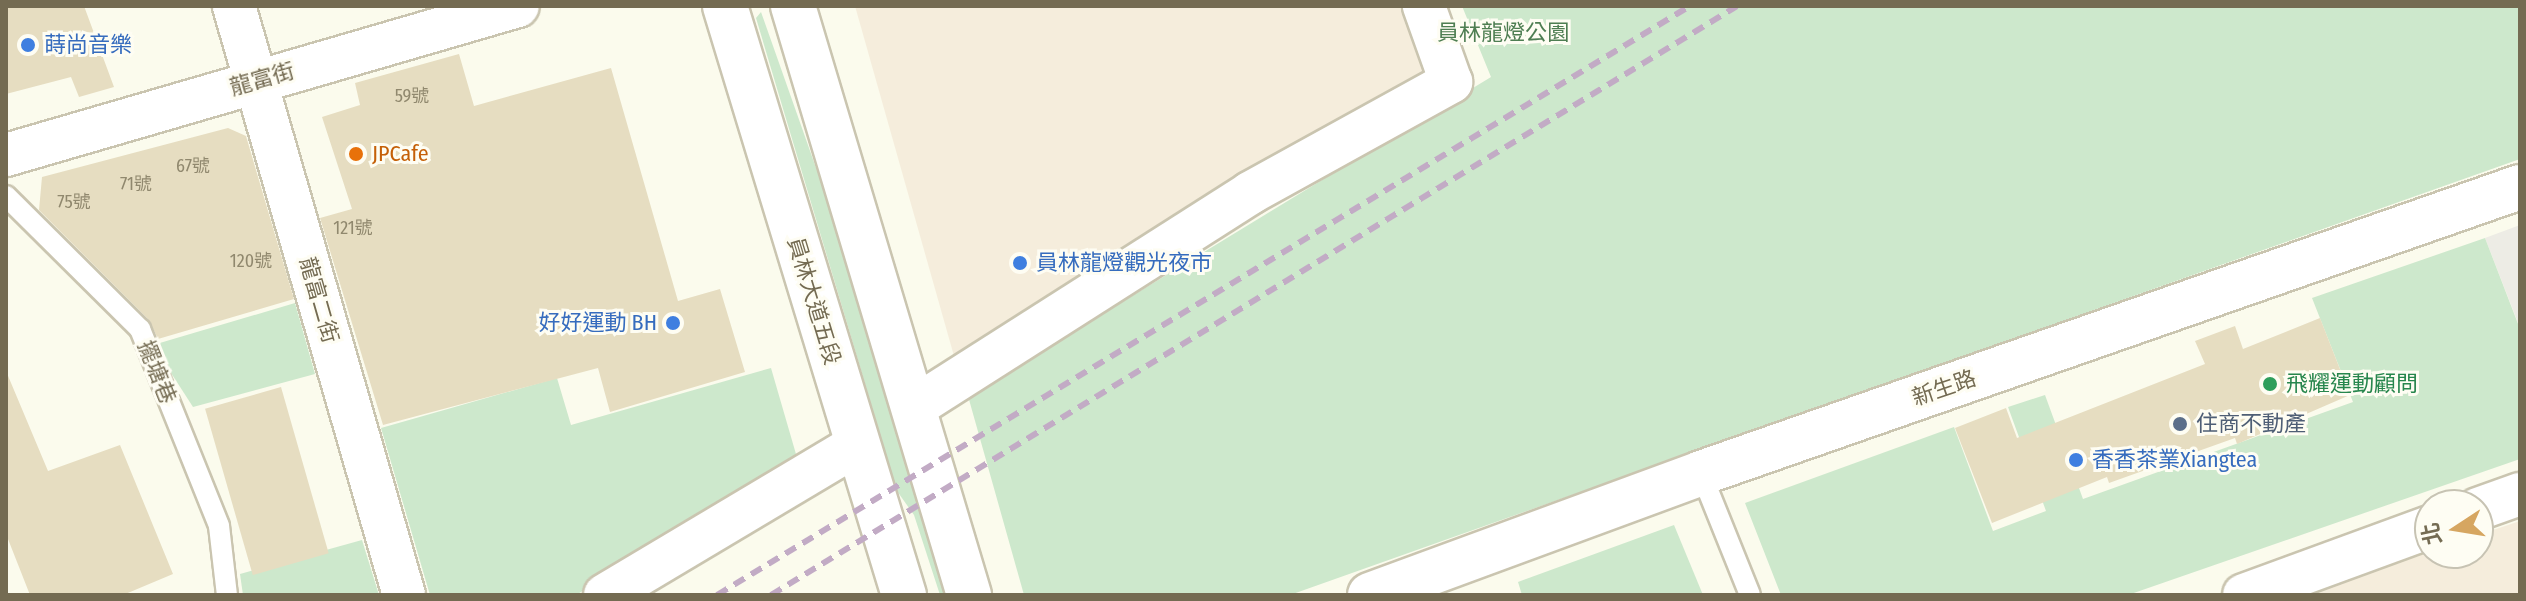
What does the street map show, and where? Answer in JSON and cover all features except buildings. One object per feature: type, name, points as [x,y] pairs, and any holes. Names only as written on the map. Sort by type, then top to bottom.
[{"type":"main road","name":"員林大道五段","points":[[725,6],[904,595]]},
{"type":"main road","points":[[793,6],[916,406],[969,595]]},
{"type":"main road","name":"新生路","points":[[1370,595],[1701,473],[2520,187]]},
{"type":"street","name":"龍富二街","points":[[234,6],[404,595]]},
{"type":"street","name":"龍富街","points":[[6,155],[518,6]]},
{"type":"street","points":[[916,406],[1250,193],[1451,82],[1424,6]]},
{"type":"street","points":[[605,595],[857,445]]},
{"type":"street","points":[[2494,503],[2520,494]]},
{"type":"street","points":[[2244,595],[2414,533]]},
{"type":"lane","name":"擺塘巷","points":[[6,196],[140,329],[219,526],[227,595]]},
{"type":"lane","points":[[1701,473],[1750,595]]},
{"type":"shaded area","name":"員林龍燈觀光夜市","points":[[855,6],[1409,6],[1427,52],[1420,79],[977,347],[954,356]]},
{"type":"shaded area","points":[[2520,225],[2520,328],[2485,238]]},
{"type":"shaded area","points":[[2520,521],[2520,595],[2304,595],[2414,557],[2414,569],[2494,569],[2494,530]]},
{"type":"green space","name":"員林龍燈公園","points":[[1462,6],[2520,6],[2520,159],[1290,595],[1024,595],[968,396],[1491,77]]},
{"type":"green space","points":[[761,12],[839,233],[949,595],[940,595],[914,515],[897,491],[756,18]]},
{"type":"green space","points":[[2485,238],[2520,329],[2520,459],[2434,489],[2414,489],[2414,496],[2128,595],[1781,595],[1745,503],[1954,427],[1993,531],[2046,511],[2008,407],[2045,395],[2083,499],[2353,402],[2312,298]]},
{"type":"green space","points":[[295,303],[315,374],[193,407],[153,345]]},
{"type":"green space","points":[[771,368],[798,461],[576,595],[430,595],[381,428],[557,378],[571,425]]},
{"type":"green space","points":[[1674,525],[1703,595],[1522,595],[1518,582]]},
{"type":"green space","points":[[362,540],[379,595],[243,595],[240,574]]},
{"type":"railway","points":[[717,595],[1690,6]]},
{"type":"railway","points":[[771,595],[1737,6]]},
{"type":"place","name":"蒔尚音樂","points":[[28,45]]},
{"type":"place","name":"JPCafe","points":[[356,154]]},
{"type":"place","name":"員林龍燈觀光夜市","points":[[1020,263]]},
{"type":"place","name":"好好運動 BH","points":[[673,323]]},
{"type":"place","name":"飛耀運動顧問","points":[[2270,384]]},
{"type":"place","name":"住商不動產","points":[[2180,424]]},
{"type":"place","name":"香香茶業Xiangtea","points":[[2076,460]]}]
